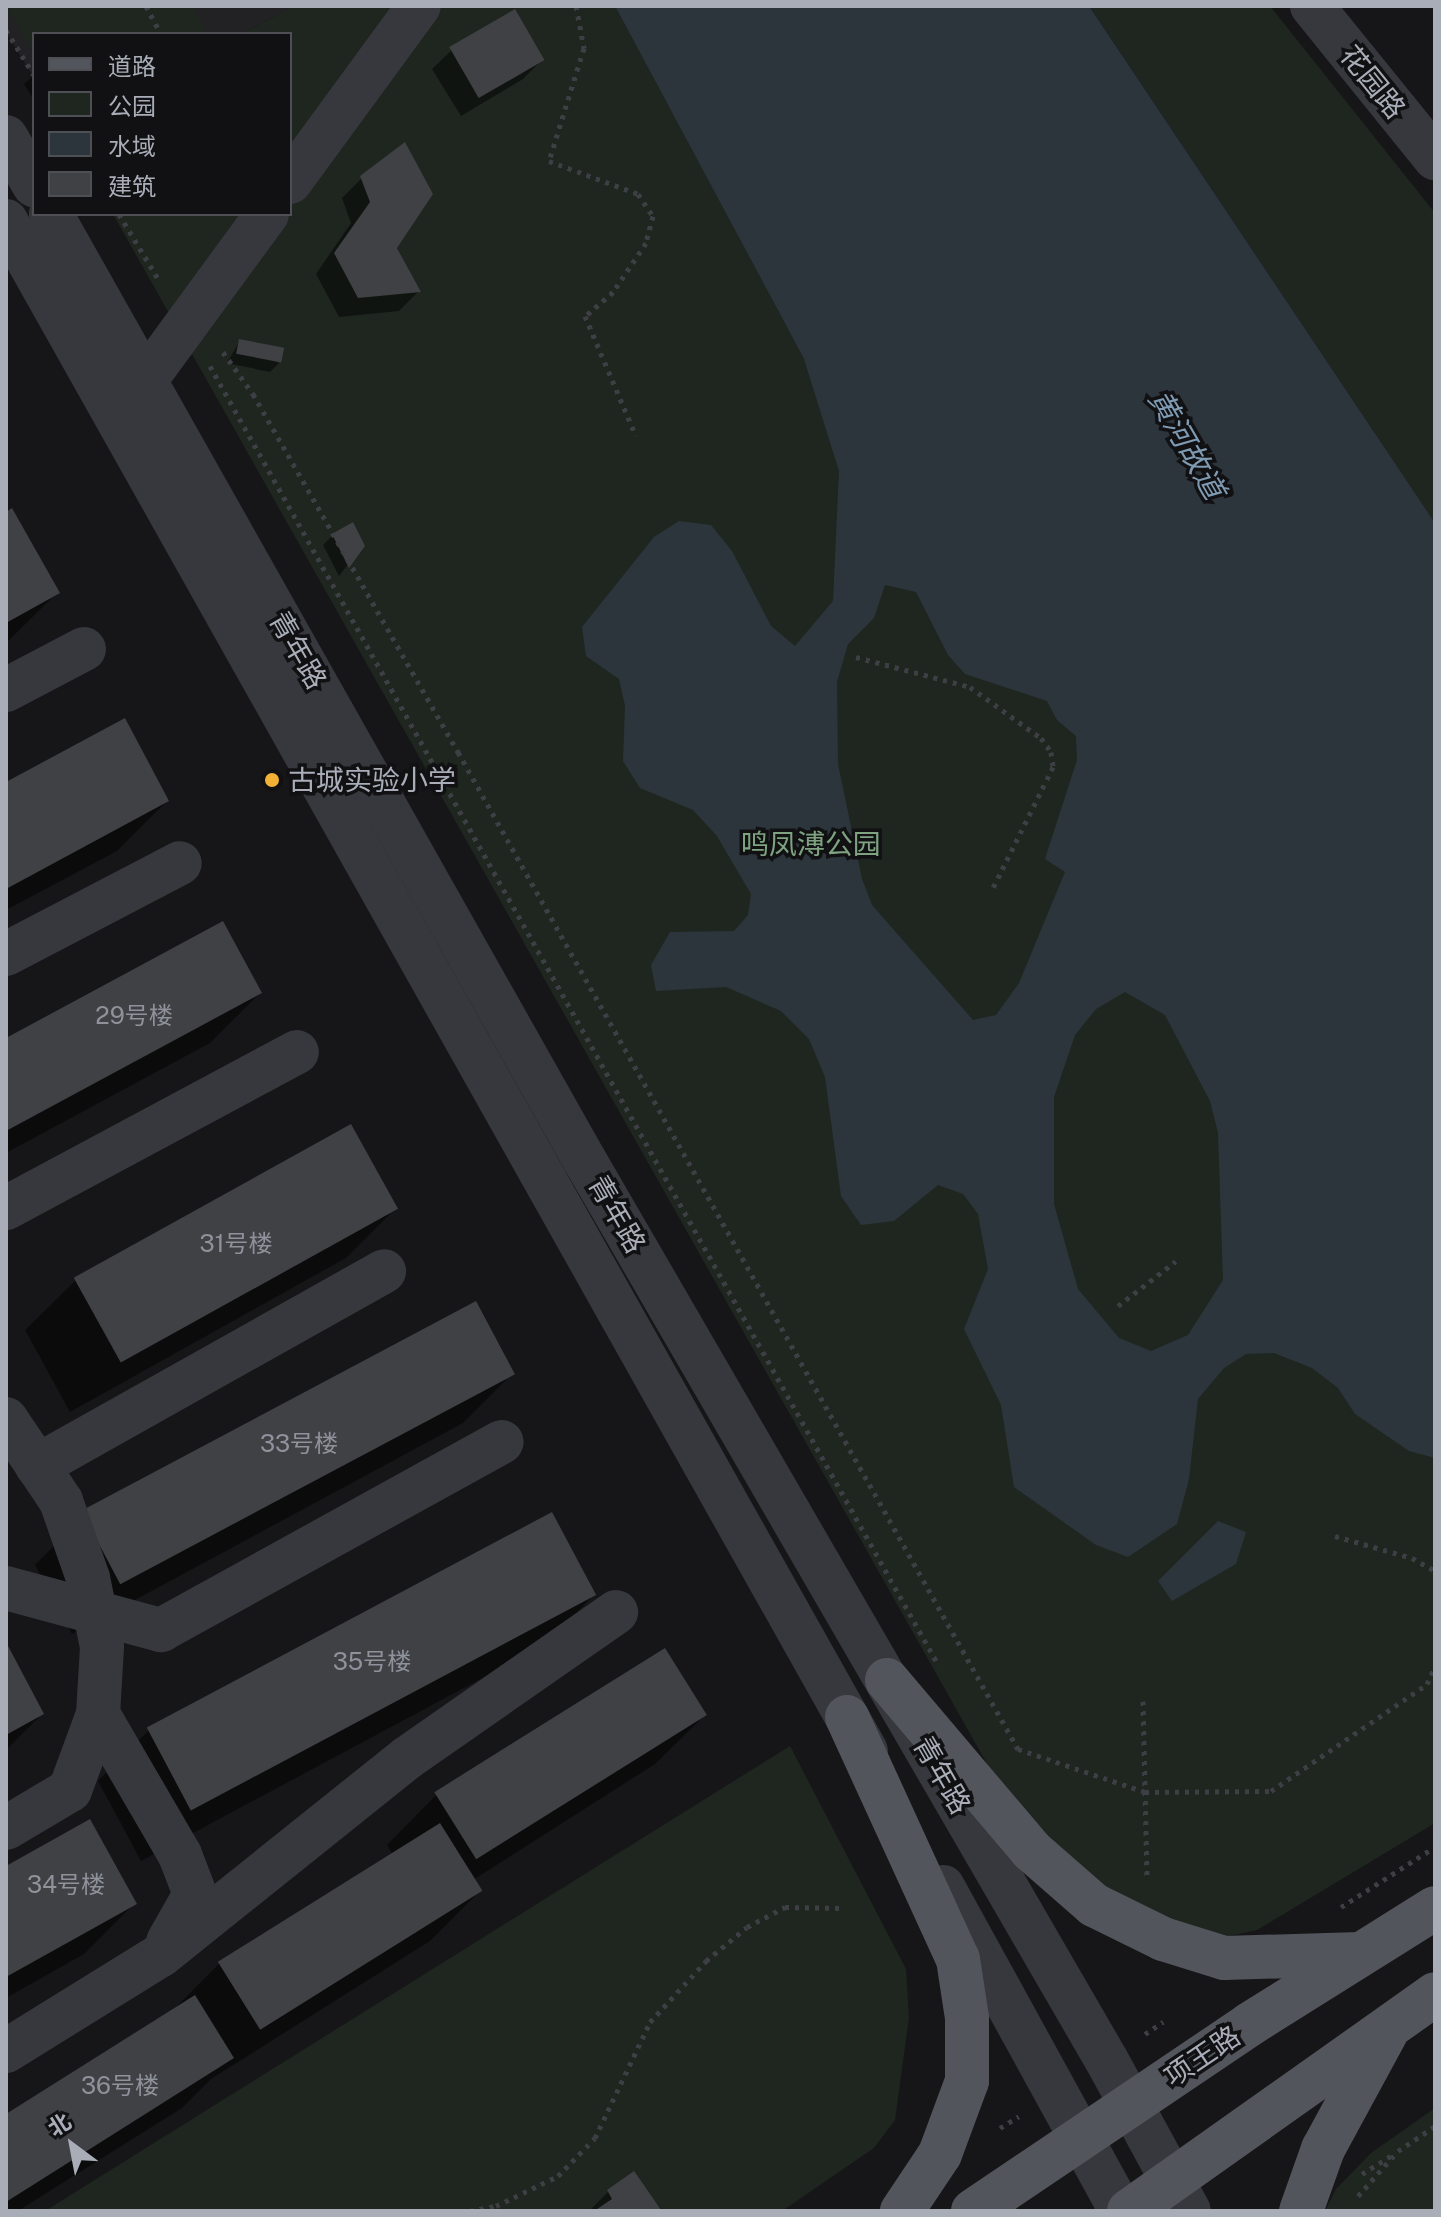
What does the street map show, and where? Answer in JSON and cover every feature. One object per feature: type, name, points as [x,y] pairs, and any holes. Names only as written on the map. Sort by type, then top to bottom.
[{"type":"main road","points":[[887,1680],[1031,1850],[1094,1905],[1163,1939],[1224,1958],[1360,1954]]},
{"type":"main road","points":[[847,1717],[958,1959],[967,2018],[967,2081],[940,2154],[902,2211]]},
{"type":"main road","name":"项王路","points":[[973,2211],[1360,1954],[1435,1908]]},
{"type":"main road","points":[[1129,2211],[1181,2197],[1393,2022],[1435,1994]]},
{"type":"main road","points":[[1301,2211],[1323,2149],[1393,2022]]},
{"type":"street","points":[[292,179],[419,6]]},
{"type":"street","name":"花园路","points":[[1312,6],[1435,158]]},
{"type":"street","points":[[6,137],[32,182]]},
{"type":"street","name":"青年路","points":[[52,216],[147,378],[584,1159],[1132,2104],[1181,2197]]},
{"type":"street","points":[[147,378],[266,216]]},
{"type":"street","name":"青年路","points":[[6,221],[847,1717],[1121,2211]]},
{"type":"street","points":[[6,690],[84,649]]},
{"type":"street","points":[[6,954],[180,863]]},
{"type":"street","points":[[6,1208],[297,1052]]},
{"type":"street","points":[[37,1466],[384,1271]]},
{"type":"street","points":[[6,1419],[61,1501],[96,1616],[102,1647],[98,1714],[70,1790],[6,1828]]},
{"type":"street","points":[[6,1588],[96,1616],[161,1630],[502,1442]]},
{"type":"street","points":[[6,2051],[161,1955],[407,1758],[616,1612]]},
{"type":"street","points":[[98,1714],[180,1855],[195,1894],[161,1955]]},
{"type":"path","points":[[146,6],[160,32]]},
{"type":"path","points":[[576,6],[584,48],[549,161],[638,194],[653,216],[650,234],[613,292],[585,316],[636,436]]},
{"type":"path","points":[[6,30],[32,72]]},
{"type":"path","points":[[120,216],[190,318],[269,421],[1018,1749],[1145,1792],[1271,1791],[1427,1684],[1435,1667]]},
{"type":"path","points":[[190,318],[944,1674]]},
{"type":"path","points":[[856,657],[970,687],[1041,738],[1051,752],[1053,767],[993,888]]},
{"type":"path","points":[[1118,1306],[1176,1261]]},
{"type":"path","points":[[1335,1536],[1412,1558],[1435,1571]]},
{"type":"path","points":[[1143,1701],[1147,1894]]},
{"type":"path","points":[[1329,1915],[1435,1847]]},
{"type":"path","points":[[470,2211],[496,2206],[558,2176],[595,2138],[650,2022],[706,1961],[747,1927],[785,1907],[845,1908]]},
{"type":"path","points":[[1353,2201],[1398,2151],[1435,2126]]},
{"type":"shaded area","points":[[6,6],[293,6],[246,32],[32,32],[32,75],[6,32]]},
{"type":"green space","points":[[6,6],[192,6],[206,32],[32,32],[32,50]]},
{"type":"green space","name":"鸣凤溥公园","points":[[293,6],[615,6],[804,359],[1091,717],[1435,1440],[1435,1823],[1257,1930],[1224,1937],[1147,1923],[1021,1824],[114,216],[292,216],[292,32],[246,32]]},
{"type":"green space","points":[[1089,6],[1270,6],[1435,213],[1435,523]]},
{"type":"green space","points":[[790,1746],[906,1969],[909,2018],[895,2120],[874,2148],[782,2211],[45,2211]]},
{"type":"green space","points":[[1435,2108],[1435,2211],[1325,2211],[1336,2189],[1371,2153]]},
{"type":"water","name":"黄河故道","points":[[615,6],[1089,6],[1435,523],[1435,1458],[1409,1451],[1355,1414],[1338,1388],[1312,1368],[1274,1353],[1246,1354],[1224,1368],[1198,1399],[1189,1479],[1177,1524],[1128,1557],[1096,1545],[1014,1487],[1001,1405],[964,1329],[988,1269],[978,1214],[963,1194],[938,1185],[894,1221],[861,1225],[841,1196],[825,1077],[809,1039],[781,1011],[726,987],[656,991],[651,965],[670,932],[734,931],[748,915],[751,894],[717,836],[693,810],[640,788],[623,761],[625,706],[619,679],[586,656],[582,627],[654,537],[679,521],[711,525],[732,551],[771,626],[795,646],[833,601],[839,471],[804,359]],"holes":[[[885,585],[916,592],[948,655],[965,674],[1047,701],[1057,720],[1076,736],[1077,760],[1045,859],[1065,872],[1019,983],[996,1015],[973,1020],[872,905],[862,879],[838,764],[837,682],[848,644],[874,618]],[[1125,992],[1165,1015],[1210,1101],[1218,1133],[1223,1280],[1188,1335],[1151,1351],[1119,1338],[1078,1289],[1054,1204],[1054,1097],[1075,1035],[1096,1009]]]},
{"type":"water","points":[[1218,1521],[1246,1532],[1236,1564],[1172,1601],[1158,1581]]},
{"type":"building","points":[[515,9],[544,60],[479,98],[449,47]]},
{"type":"building","points":[[405,142],[433,194],[397,248],[421,292],[358,298],[334,253],[370,202],[360,176]]},
{"type":"building","points":[[239,339],[284,348],[281,363],[236,354]]},
{"type":"building","points":[[12,508],[60,593],[6,623],[6,512]]},
{"type":"building","points":[[353,522],[365,546],[349,568],[332,534]]},
{"type":"building","points":[[125,718],[169,801],[6,889],[6,782]]},
{"type":"building","points":[[223,921],[262,993],[6,1131],[6,1038]]},
{"type":"building","points":[[351,1124],[398,1209],[121,1363],[74,1278]]},
{"type":"building","points":[[476,1301],[515,1374],[120,1584],[81,1511]]},
{"type":"building","points":[[552,1512],[596,1595],[191,1810],[147,1727]]},
{"type":"building","points":[[6,1642],[44,1714],[6,1735]]},
{"type":"building","points":[[665,1648],[707,1715],[476,1859],[434,1792]]},
{"type":"building","points":[[90,1819],[137,1904],[6,1977],[6,1866]]},
{"type":"building","points":[[440,1823],[482,1891],[260,2030],[218,1962]]},
{"type":"building","points":[[195,1995],[234,2058],[6,2202],[6,2114]]},
{"type":"building","points":[[634,2171],[662,2211],[594,2211],[612,2199],[607,2190]]},
{"type":"place","name":"古城实验小学","points":[[272,780]]}]
